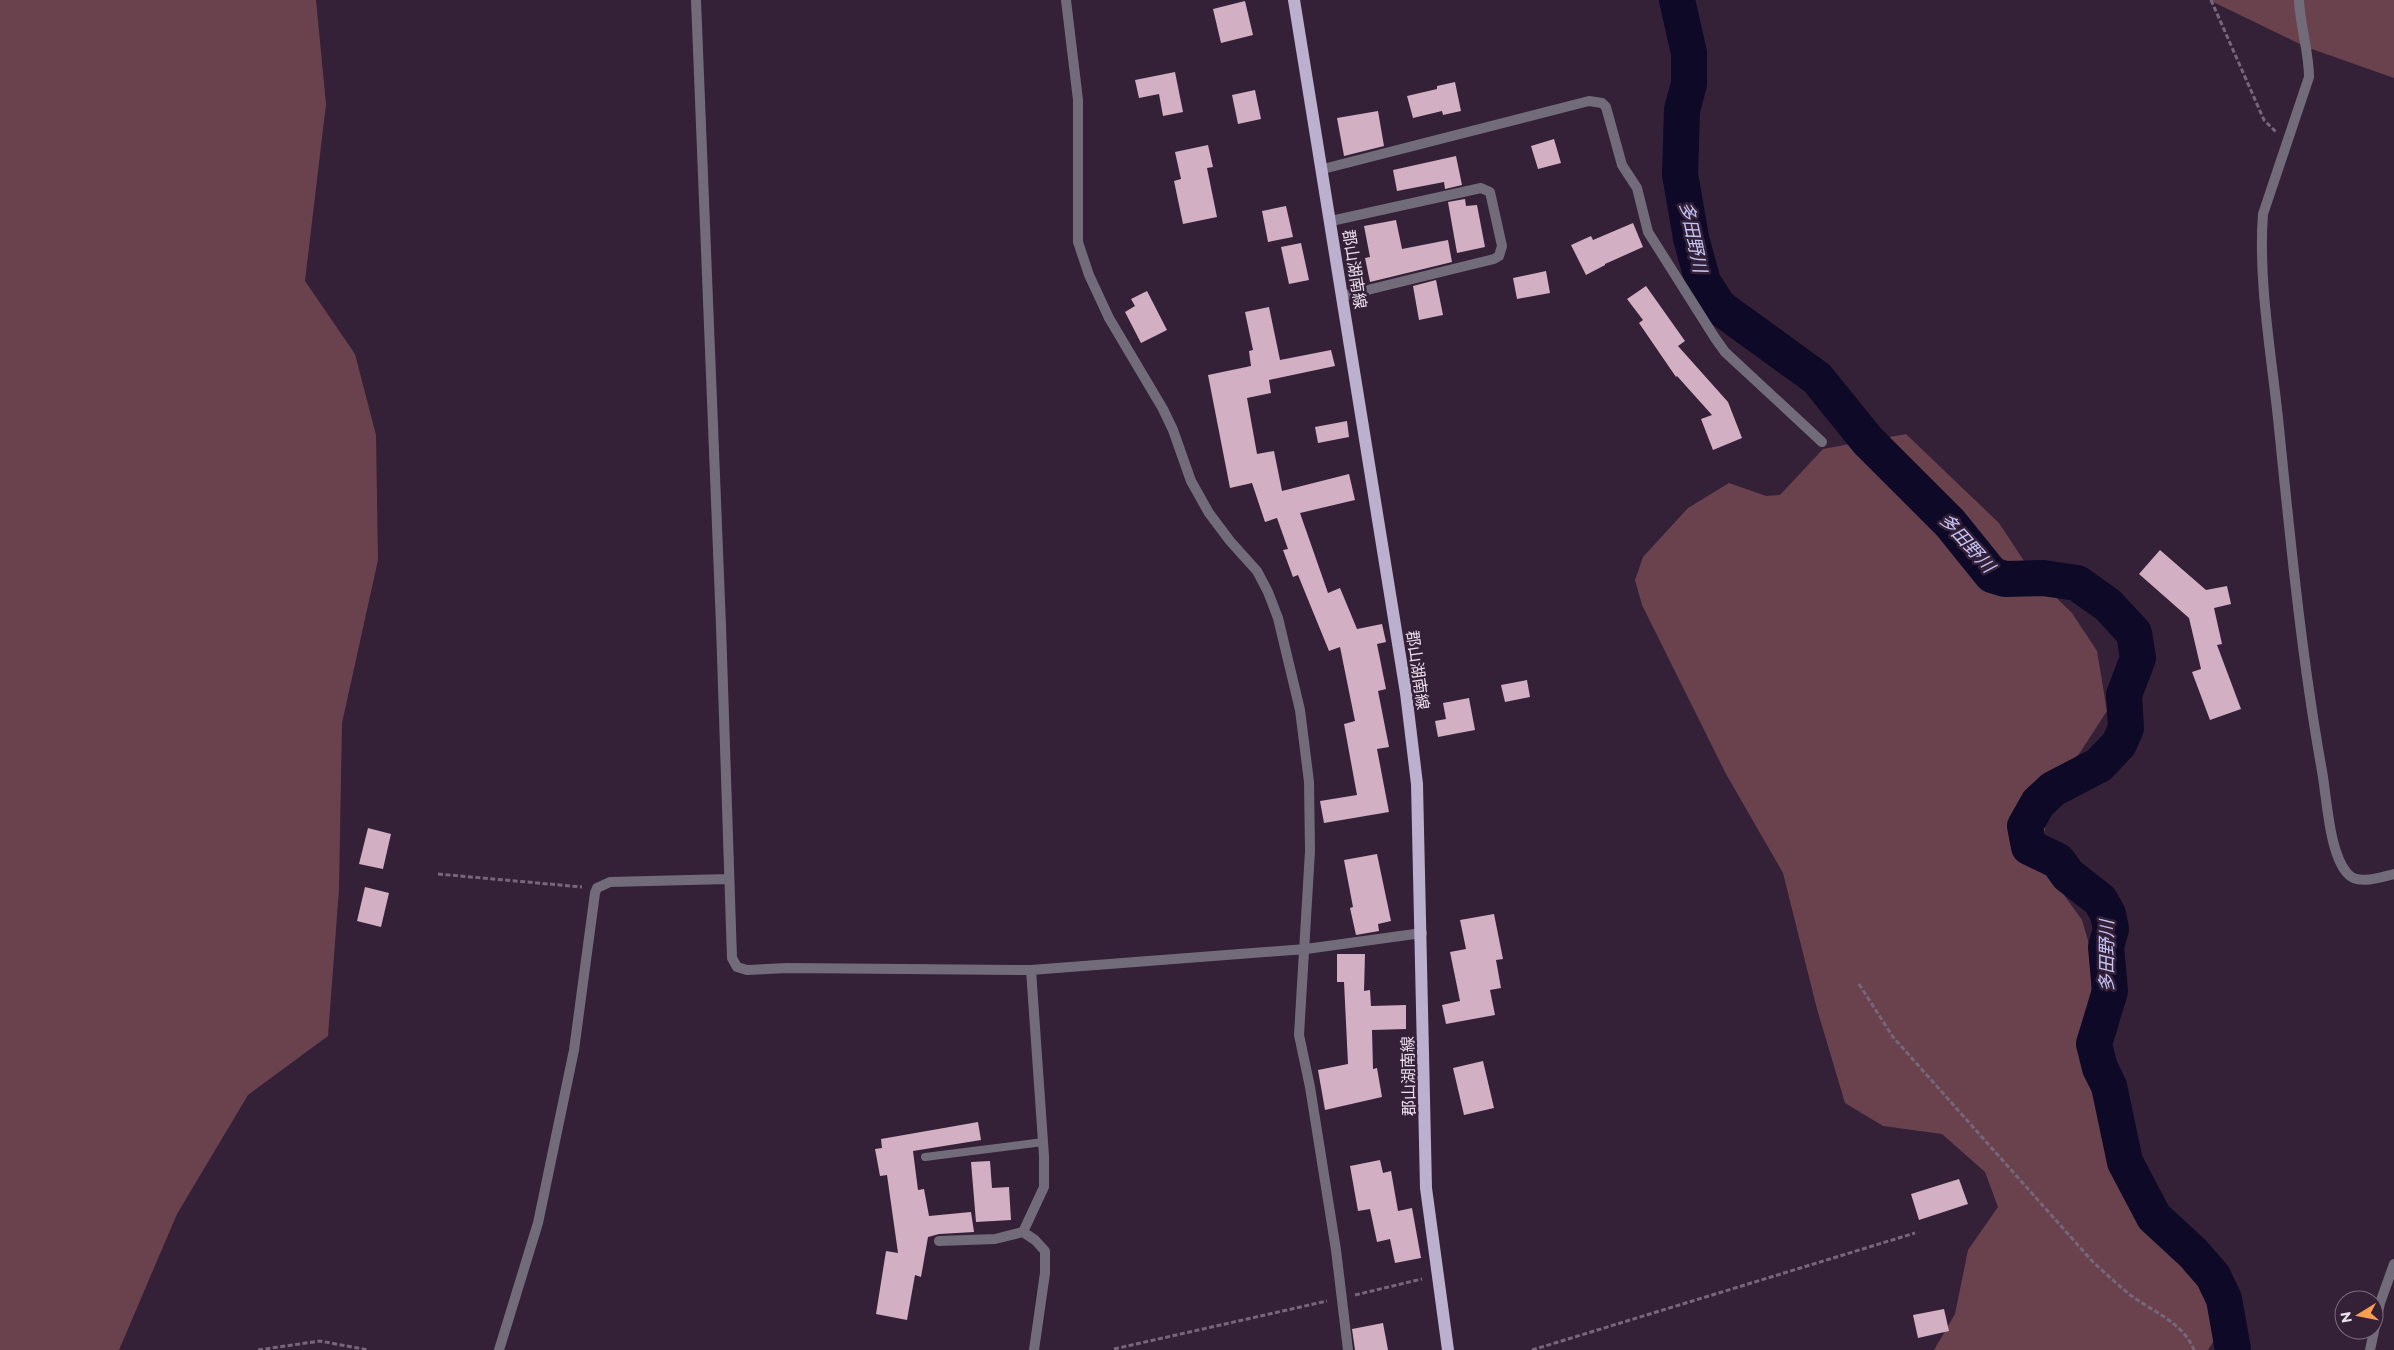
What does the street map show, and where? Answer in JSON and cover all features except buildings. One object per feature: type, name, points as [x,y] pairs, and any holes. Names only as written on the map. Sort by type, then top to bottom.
[{"type":"main road","name":"郡山湖南線","points":[[1294,0],[1323,169],[1406,693],[1417,784],[1422,933],[1426,1188],[1448,1350]]},
{"type":"street","points":[[696,0],[722,626],[728,879],[732,958],[737,967],[747,970],[787,968],[1031,970],[1306,949],[1422,933]]},
{"type":"street","points":[[1066,0],[1078,100],[1078,242],[1089,275],[1109,318],[1163,409],[1173,430],[1191,481],[1209,513],[1230,541],[1257,571],[1278,618],[1300,710],[1309,782],[1310,851],[1306,949],[1299,1035],[1310,1087],[1343,1298],[1348,1350]]},
{"type":"street","points":[[2299,0],[2300,21],[2309,60],[2309,77],[2263,214],[2262,233],[2267,312],[2286,496],[2312,712],[2334,839],[2344,869],[2349,876],[2369,880],[2394,874]]},
{"type":"street","points":[[1323,169],[1589,101],[1602,102],[1606,107],[1622,165],[1637,188],[1648,232],[1715,338],[1725,352],[1822,442]]},
{"type":"street","points":[[1331,221],[1481,188],[1490,192],[1502,246],[1499,256],[1494,259],[1343,296]]},
{"type":"street","points":[[499,1350],[538,1223],[574,1050],[592,904],[597,888],[610,882],[728,879]]},
{"type":"street","points":[[1023,1232],[1044,1187],[1043,1142],[1031,970]]},
{"type":"street","points":[[939,1240],[995,1239],[1023,1232]]},
{"type":"street","points":[[1023,1232],[1046,1251],[1041,1311],[1034,1350]]},
{"type":"street","points":[[2370,1350],[2380,1303],[2394,1264]]},
{"type":"lane","points":[[925,1157],[1043,1142]]},
{"type":"path","points":[[2211,0],[2264,120],[2287,144]]},
{"type":"path","points":[[438,874],[597,888]]},
{"type":"path","points":[[1859,984],[1892,1037],[2093,1262],[2130,1294],[2165,1316],[2191,1343],[2194,1350]]},
{"type":"path","points":[[1532,1350],[1915,1233]]},
{"type":"path","points":[[1114,1349],[1437,1276]]},
{"type":"path","points":[[258,1350],[320,1341],[368,1350]]},
{"type":"shaded area","points":[[0,0],[316,0],[326,104],[305,281],[355,354],[376,435],[378,560],[342,723],[339,889],[328,1036],[248,1095],[177,1214],[119,1350],[0,1350]]},
{"type":"shaded area","points":[[2209,0],[2394,0],[2394,78],[2306,47]]},
{"type":"shaded area","points":[[1906,434],[1999,523],[2034,576],[2072,613],[2097,651],[2107,711],[2081,751],[2046,796],[2044,867],[2082,920],[2094,961],[2090,1004],[2102,1128],[2205,1292],[2220,1331],[2208,1350],[1934,1350],[1955,1314],[1968,1250],[1998,1207],[1985,1172],[1942,1134],[1883,1126],[1845,1103],[1817,1009],[1783,873],[1726,774],[1642,605],[1635,580],[1643,557],[1688,508],[1729,483],[1766,496],[1780,495],[1823,449]]},
{"type":"waterway","name":"多田野川","points":[[1677,0],[1689,53],[1689,84],[1682,110],[1680,174],[1691,238],[1703,282],[1719,307],[1817,378],[1868,441],[1950,523],[1992,575],[2005,579],[2043,578],[2077,583],[2108,605],[2134,633],[2138,658],[2124,695],[2126,728],[2119,744],[2099,765],[2053,789],[2038,803],[2025,826],[2029,847],[2058,861],[2068,875],[2100,900],[2108,914],[2111,929],[2106,947],[2110,991],[2094,1044],[2100,1068],[2109,1086],[2125,1162],[2154,1217],[2193,1253],[2213,1276],[2224,1299],[2233,1350]]}]
